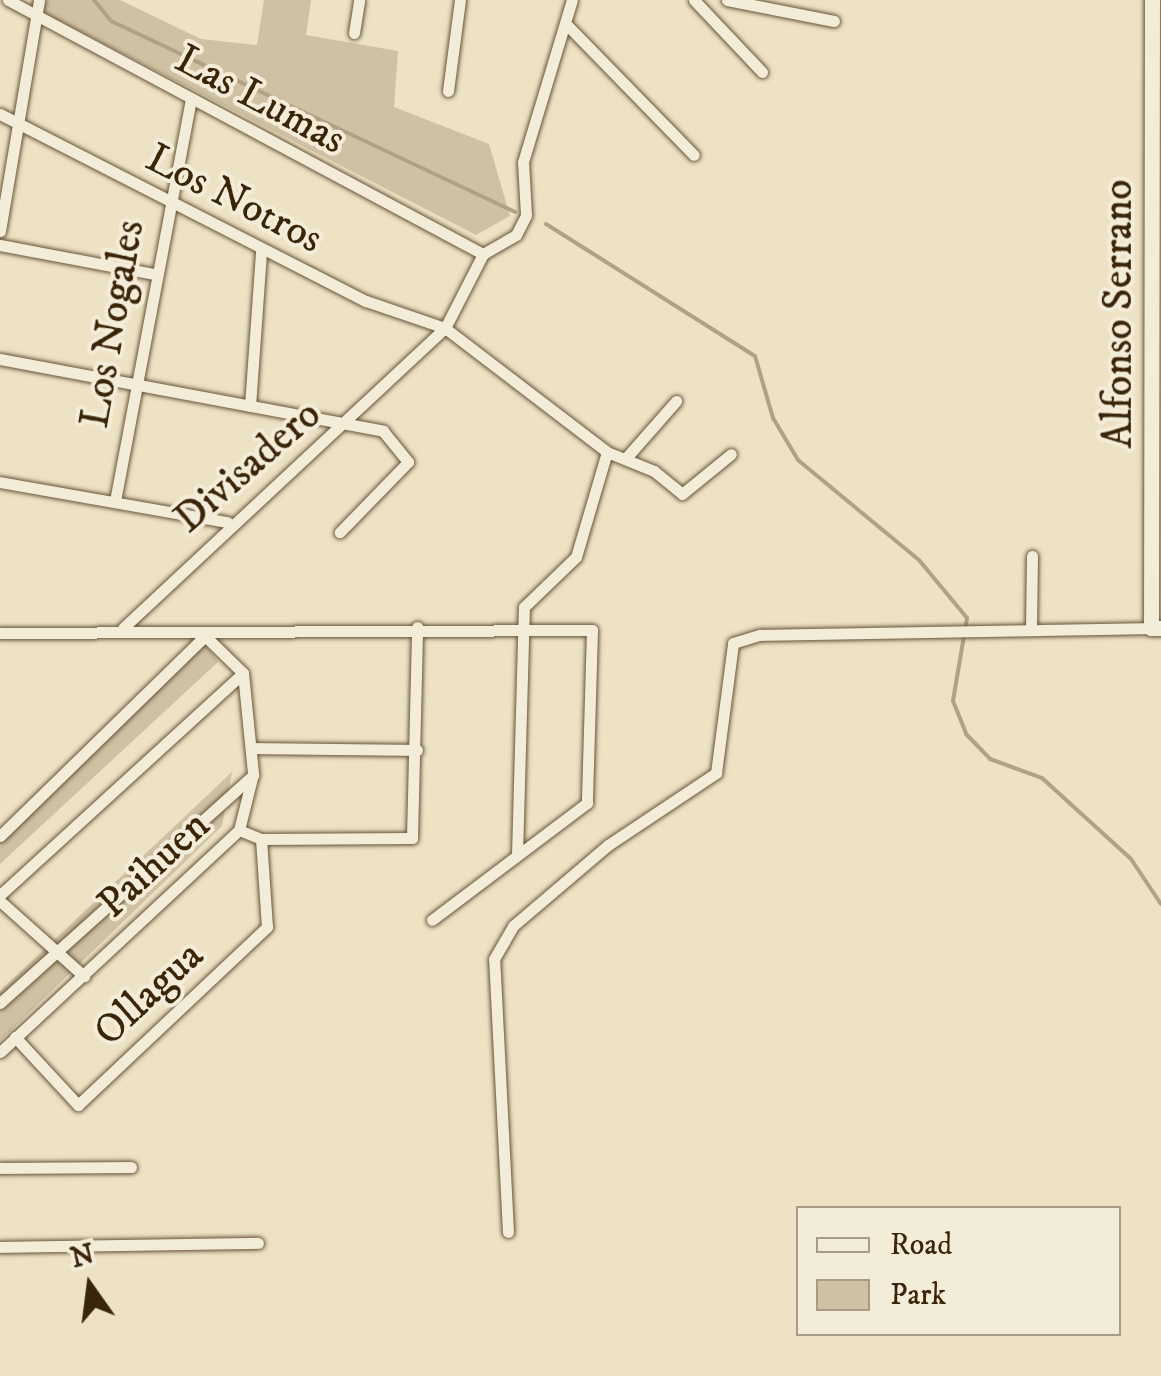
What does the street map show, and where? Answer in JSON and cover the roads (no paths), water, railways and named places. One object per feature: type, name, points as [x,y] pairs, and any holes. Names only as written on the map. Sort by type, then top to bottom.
[{"type":"street","name":"Las Lumas","points":[[8,0],[482,254]]},
{"type":"street","points":[[0,231],[32,16],[39,0]]},
{"type":"street","points":[[354,33],[359,0]]},
{"type":"street","points":[[448,91],[460,0]]},
{"type":"street","points":[[482,254],[516,234],[526,215],[523,162],[568,26],[572,0]]},
{"type":"street","points":[[694,0],[762,72]]},
{"type":"street","points":[[726,0],[834,21]]},
{"type":"street","name":"Alfonso Serrano","points":[[1152,0],[1157,20],[1158,62],[1156,628]]},
{"type":"street","points":[[568,26],[694,155]]},
{"type":"street","name":"Los Nogales","points":[[115,501],[154,274],[191,100]]},
{"type":"street","name":"Los Notros","points":[[0,114],[261,251],[445,328],[606,452]]},
{"type":"street","points":[[0,245],[154,274]]},
{"type":"street","points":[[250,406],[261,251]]},
{"type":"street","name":"Divisadero","points":[[124,628],[228,522],[347,425],[445,328],[482,254]]},
{"type":"street","points":[[0,360],[382,431],[409,458],[340,532]]},
{"type":"street","points":[[626,458],[676,402]]},
{"type":"street","points":[[517,856],[522,624],[526,602],[576,556],[606,452],[626,458],[689,496],[731,454]]},
{"type":"street","points":[[0,482],[228,522]]},
{"type":"street","points":[[1032,556],[1032,628]]},
{"type":"street","points":[[0,633],[124,628],[206,636],[522,624],[592,630],[587,803],[432,920]]},
{"type":"street","points":[[239,830],[262,839],[412,838],[418,627]]},
{"type":"street","points":[[508,1232],[494,960],[514,925],[608,845],[716,773],[733,643],[976,628],[1156,628]]},
{"type":"street","points":[[84,976],[55,951],[2,891],[243,672],[206,636]]},
{"type":"street","points":[[0,836],[206,636]]},
{"type":"street","name":"Paihuen","points":[[0,1052],[239,830],[253,774],[243,672]]},
{"type":"street","points":[[252,748],[416,750]]},
{"type":"street","points":[[0,1003],[253,774]]},
{"type":"street","name":"Ollagua","points":[[15,1038],[78,1105],[267,927],[262,839]]},
{"type":"street","points":[[0,1168],[131,1167]]},
{"type":"street","points":[[0,1248],[258,1243]]},
{"type":"waterway","points":[[94,0],[111,21],[515,212]]},
{"type":"waterway","points":[[546,224],[755,356],[773,418],[798,460],[919,560],[967,618],[953,701],[966,734],[990,759],[1042,778],[1131,859],[1161,904]]}]
